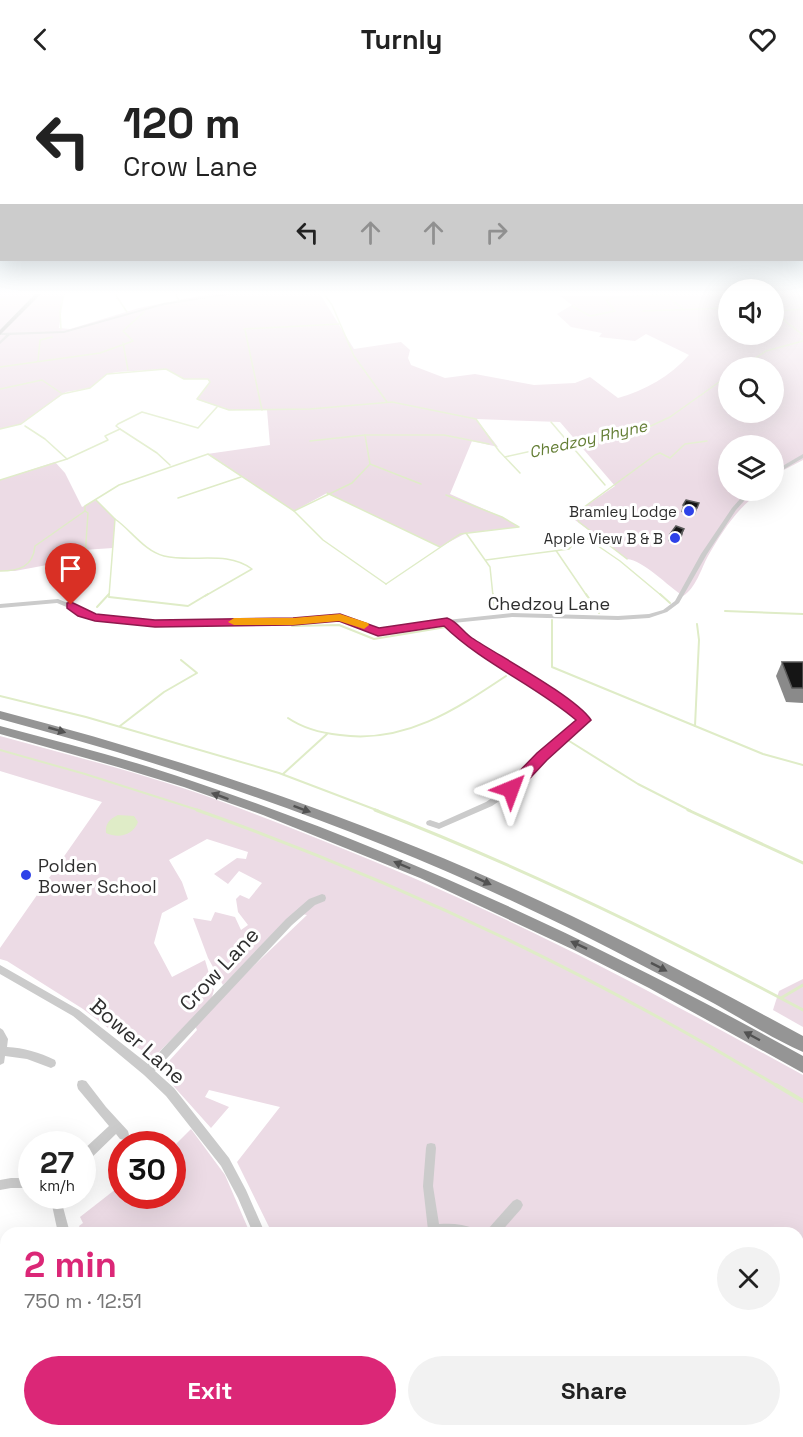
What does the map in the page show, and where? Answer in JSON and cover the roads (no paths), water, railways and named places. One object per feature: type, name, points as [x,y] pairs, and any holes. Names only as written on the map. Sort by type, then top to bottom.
[{"type":"highway","points":[[0,716],[190,769],[352,827],[468,874],[691,983],[803,1044]]},
{"type":"highway","points":[[0,730],[188,784],[409,868],[588,949],[803,1065]]},
{"type":"street","points":[[784,467],[803,456]]},
{"type":"street","name":"Chedzoy Lane","points":[[0,606],[58,601],[95,617],[155,624],[293,621],[340,617],[378,632],[512,615],[618,618],[649,616],[665,611],[677,602],[706,550],[741,501]]},
{"type":"street","points":[[430,823],[439,826],[489,804],[511,789],[542,757],[585,720],[564,703],[464,638],[447,622]]},
{"type":"street","name":"Crow Lane","points":[[148,1071],[289,922],[312,902],[322,898]]},
{"type":"street","name":"Bower Lane","points":[[0,969],[76,1013],[148,1071],[187,1112],[225,1162],[256,1227]]},
{"type":"street","points":[[0,1033],[3,1039],[1,1056],[16,1052],[38,1057],[51,1063]]},
{"type":"street","points":[[82,1085],[120,1131],[96,1149]]},
{"type":"street","points":[[431,1148],[428,1186],[433,1227]]},
{"type":"street","points":[[0,1185],[18,1183]]},
{"type":"street","points":[[497,1227],[517,1205]]},
{"type":"street","points":[[58,1209],[63,1227]]},
{"type":"waterway","points":[[0,367],[68,357]]},
{"type":"waterway","points":[[126,357],[128,370]]},
{"type":"waterway","points":[[251,357],[262,410]]},
{"type":"waterway","points":[[355,357],[387,402]]},
{"type":"waterway","points":[[0,429],[21,424],[62,394],[90,388],[107,374],[166,369],[184,379],[208,379],[210,382],[197,399],[229,410],[262,410]]},
{"type":"waterway","points":[[0,389],[42,380],[61,393]]},
{"type":"waterway","name":"Chedzoy Rhyne","points":[[569,443],[614,438],[640,431],[670,417],[718,383]]},
{"type":"waterway","points":[[262,410],[310,409],[392,402],[476,419],[499,451],[520,473]]},
{"type":"waterway","points":[[120,429],[116,426],[118,424],[142,412],[198,428],[217,407]]},
{"type":"waterway","points":[[551,422],[569,443]]},
{"type":"waterway","points":[[25,426],[45,439],[67,459]]},
{"type":"waterway","points":[[67,459],[108,440],[105,436],[120,429]]},
{"type":"waterway","points":[[120,429],[157,453],[170,465]]},
{"type":"waterway","points":[[310,441],[365,435]]},
{"type":"waterway","points":[[365,435],[444,435],[489,444]]},
{"type":"waterway","points":[[365,435],[370,464]]},
{"type":"waterway","points":[[627,559],[579,522],[576,516],[580,510],[655,455],[660,453],[670,458],[685,444],[707,441]]},
{"type":"waterway","name":"Chedzoy Rhyne","points":[[505,457],[569,443]]},
{"type":"waterway","points":[[569,443],[605,485]]},
{"type":"waterway","points":[[85,511],[85,506],[119,485],[208,454],[294,511]]},
{"type":"waterway","points":[[0,480],[67,459]]},
{"type":"waterway","points":[[329,494],[352,483],[370,464]]},
{"type":"waterway","points":[[370,464],[421,484]]},
{"type":"waterway","points":[[178,498],[241,477]]},
{"type":"waterway","points":[[294,511],[329,494]]},
{"type":"waterway","points":[[329,494],[440,547]]},
{"type":"waterway","points":[[446,495],[502,517],[519,527],[466,533]]},
{"type":"waterway","points":[[96,500],[115,519]]},
{"type":"waterway","points":[[0,571],[19,569],[24,566],[31,559],[35,546],[85,511]]},
{"type":"waterway","points":[[85,511],[88,513],[85,557]]},
{"type":"waterway","points":[[294,511],[323,540],[386,584],[460,534],[466,533]]},
{"type":"waterway","points":[[109,596],[115,519]]},
{"type":"waterway","points":[[115,519],[150,550],[164,556],[221,558],[242,563],[252,569],[205,596]]},
{"type":"waterway","points":[[466,533],[490,567],[493,596]]},
{"type":"waterway","points":[[556,551],[569,549],[579,538],[585,537],[620,561],[662,596]]},
{"type":"waterway","points":[[486,560],[556,551]]},
{"type":"waterway","points":[[556,551],[587,596]]},
{"type":"waterway","points":[[97,607],[109,594]]},
{"type":"waterway","points":[[109,597],[188,606],[208,594]]},
{"type":"waterway","points":[[493,594],[494,611]]},
{"type":"waterway","points":[[586,594],[599,613]]},
{"type":"waterway","points":[[660,594],[670,603]]},
{"type":"waterway","points":[[725,611],[803,614]]},
{"type":"waterway","points":[[552,620],[552,667],[695,726]]},
{"type":"waterway","points":[[695,726],[699,640],[697,624]]},
{"type":"waterway","points":[[292,626],[339,625],[374,639],[446,627]]},
{"type":"waterway","points":[[120,726],[164,692],[197,673],[181,660]]},
{"type":"waterway","points":[[288,718],[306,728],[326,733],[363,736],[386,734],[428,722],[468,701],[506,676]]},
{"type":"waterway","points":[[0,696],[86,717],[279,773],[379,811]]},
{"type":"waterway","points":[[695,726],[763,754],[803,765]]},
{"type":"waterway","points":[[283,774],[327,734]]},
{"type":"waterway","points":[[566,739],[638,784],[691,811]]},
{"type":"waterway","points":[[0,750],[201,811]]},
{"type":"waterway","points":[[197,810],[348,868],[495,934],[639,1007],[779,1087]]},
{"type":"waterway","points":[[375,810],[484,855],[592,904],[803,1010]]},
{"type":"waterway","points":[[688,810],[803,863]]},
{"type":"waterway","points":[[781,998],[803,985]]},
{"type":"waterway","points":[[776,1085],[803,1101]]},
{"type":"place","name":"Bramley Lodge","points":[[689,511]]},
{"type":"place","name":"Apple View B & B","points":[[675,538]]},
{"type":"place","name":"Polden Bower School","points":[[26,875]]}]
